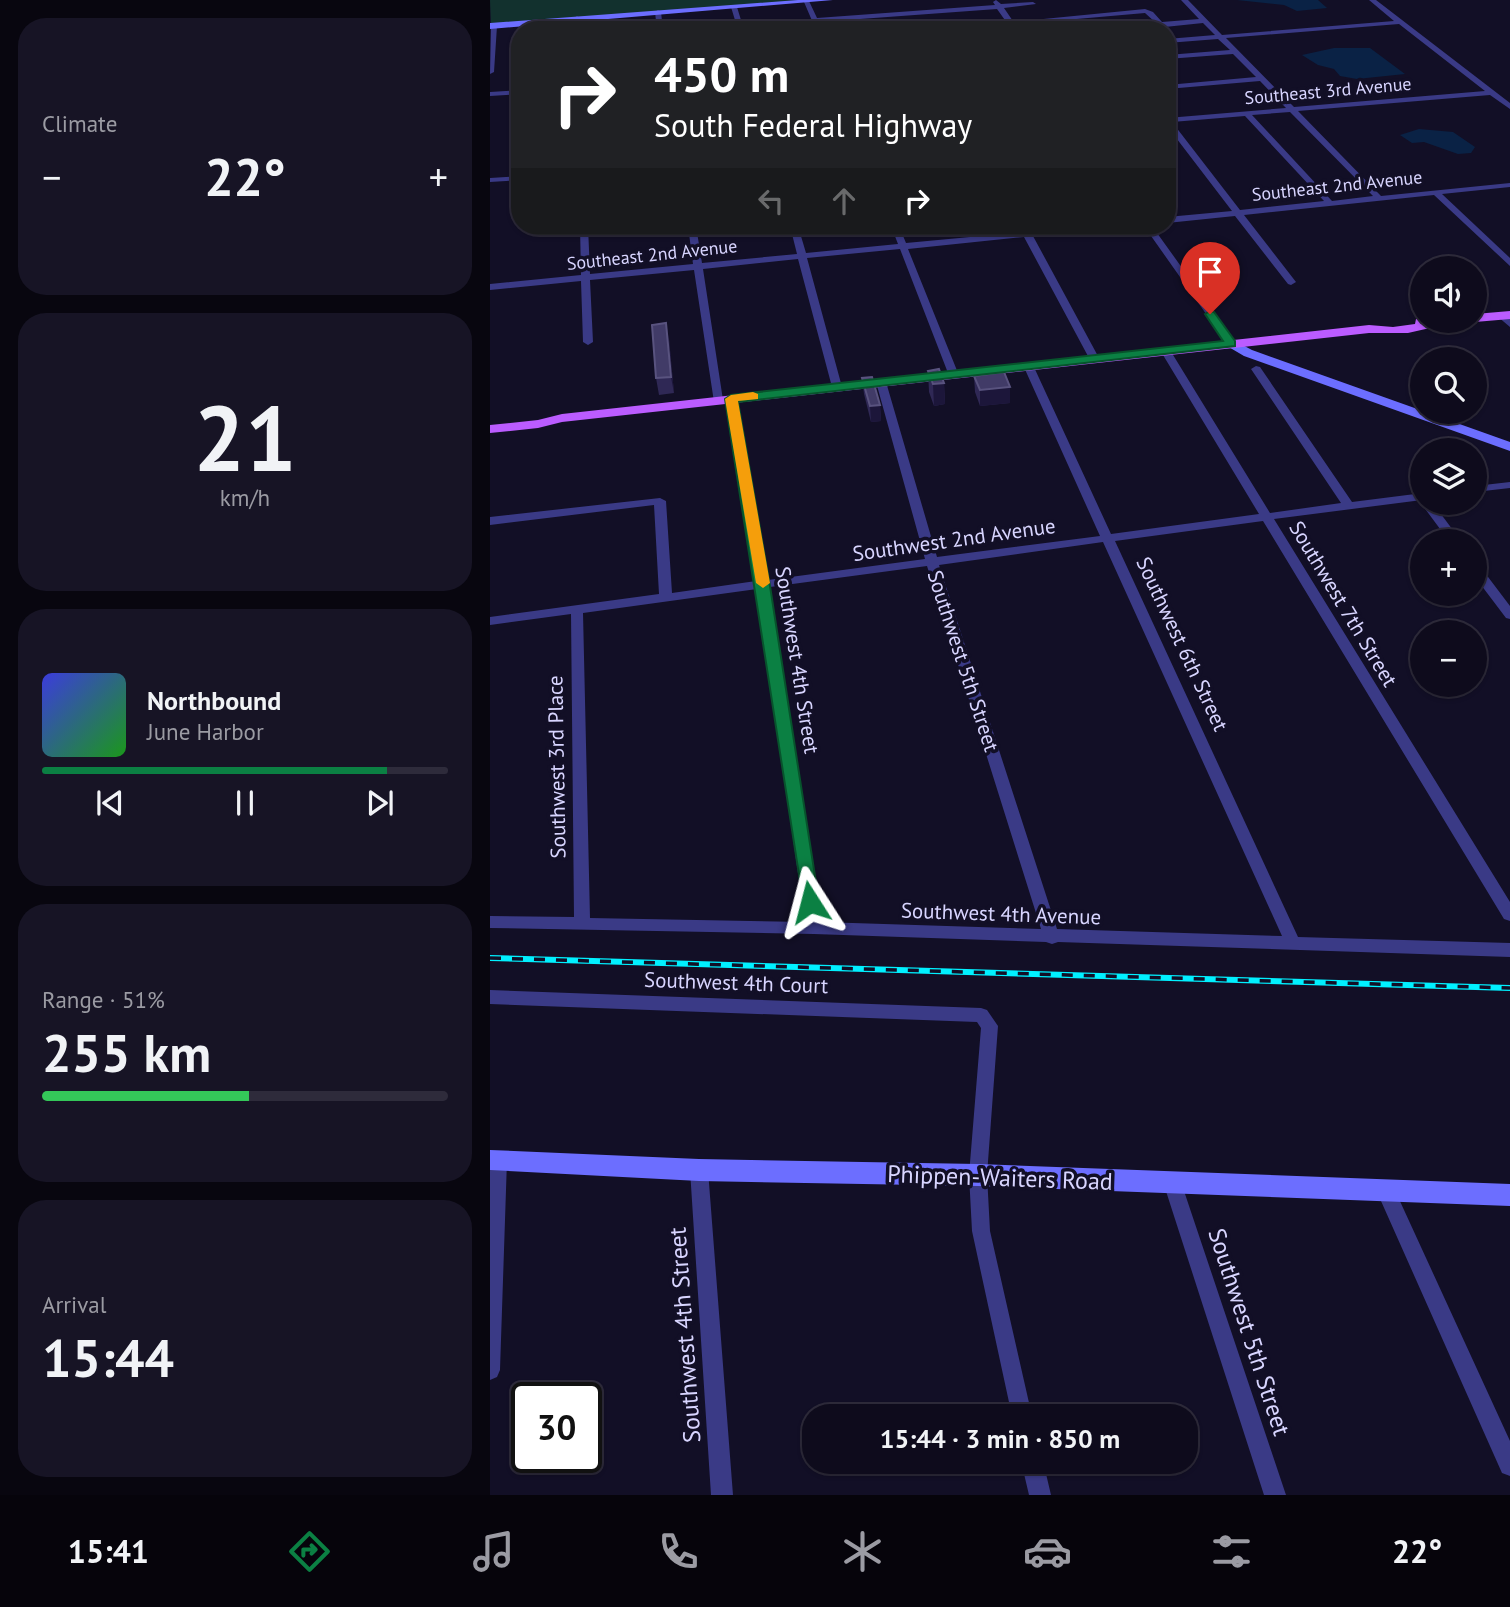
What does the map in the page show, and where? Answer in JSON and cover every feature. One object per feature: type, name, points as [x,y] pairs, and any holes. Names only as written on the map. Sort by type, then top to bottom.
[{"type":"main road","points":[[1487,318],[1507,318]]},
{"type":"main road","points":[[490,429],[538,424],[562,418],[1165,349],[1369,329],[1410,329]]},
{"type":"main road","points":[[490,423],[540,416],[562,418]]},
{"type":"street","points":[[545,21],[830,0]]},
{"type":"street","points":[[1184,0],[1378,197]]},
{"type":"street","points":[[1372,0],[1510,107]]},
{"type":"street","points":[[807,2],[815,20],[997,3],[1034,4]]},
{"type":"street","points":[[997,3],[1010,21]]},
{"type":"street","points":[[734,7],[738,21]]},
{"type":"street","points":[[1026,21],[1145,11],[1151,13],[1158,21]]},
{"type":"street","points":[[658,12],[659,21]]},
{"type":"street","points":[[1176,24],[1205,21]]},
{"type":"street","points":[[1176,40],[1401,22]]},
{"type":"street","points":[[490,72],[492,26],[511,24]]},
{"type":"street","points":[[1176,56],[1235,52]]},
{"type":"street","points":[[1176,86],[1261,79]]},
{"type":"street","points":[[490,94],[511,93]]},
{"type":"street","name":"Southeast 3rd Avenue","points":[[1176,119],[1492,93]]},
{"type":"street","points":[[1247,114],[1329,202]]},
{"type":"street","points":[[1176,132],[1291,282]]},
{"type":"street","points":[[490,180],[511,179]]},
{"type":"street","name":"Southeast 2nd Avenue","points":[[1176,219],[1510,185]]},
{"type":"street","points":[[1435,192],[1510,263]]},
{"type":"street","points":[[584,235],[588,342]]},
{"type":"street","name":"Southwest 4th Street","points":[[693,235],[763,586],[814,928]]},
{"type":"street","points":[[797,235],[837,387]]},
{"type":"street","points":[[899,235],[953,373]]},
{"type":"street","name":"Southeast 2nd Avenue","points":[[490,288],[988,235]]},
{"type":"street","points":[[1029,235],[1094,358]]},
{"type":"street","points":[[1154,235],[1231,343],[1248,352],[1510,447]]},
{"type":"street","name":"Southwest 7th Street","points":[[1165,349],[1510,915]]},
{"type":"street","name":"Southwest 6th Street","points":[[1028,365],[1293,943]]},
{"type":"street","points":[[1256,369],[1349,506]]},
{"type":"street","name":"Southwest 5th Street","points":[[881,382],[932,562],[1052,938]]},
{"type":"street","points":[[1487,488],[1509,486]]},
{"type":"street","name":"Southwest 2nd Avenue","points":[[490,621],[1410,499]]},
{"type":"street","points":[[490,521],[660,501],[666,599]]},
{"type":"street","points":[[1487,584],[1510,615]]},
{"type":"street","name":"Southwest 3rd Place","points":[[577,610],[582,924]]},
{"type":"street","name":"Southwest 4th Avenue","points":[[490,922],[814,928],[1052,938],[1510,950]]},
{"type":"street","name":"Southwest 4th Court","points":[[490,997],[981,1015],[990,1026],[978,1175]]},
{"type":"street","points":[[490,1370],[494,1160]]},
{"type":"street","name":"Phippen-Waiters Road","points":[[494,1160],[699,1170],[978,1175],[1173,1185],[1510,1195]]},
{"type":"street","name":"Southwest 4th Street","points":[[699,1170],[722,1495]]},
{"type":"street","points":[[978,1175],[981,1231],[1019,1404]]},
{"type":"street","name":"Southwest 5th Street","points":[[1173,1185],[1275,1495]]},
{"type":"street","points":[[1386,1192],[1510,1465]]},
{"type":"street","points":[[1035,1474],[1040,1495]]},
{"type":"green space","points":[[490,0],[811,0],[495,24],[491,23]]},
{"type":"water","points":[[1237,0],[1318,0],[1327,8],[1297,11],[1284,5]]},
{"type":"water","points":[[1334,48],[1370,48],[1405,74],[1357,79],[1340,76],[1334,69],[1318,65],[1302,55]]},
{"type":"water","points":[[1419,129],[1453,132],[1475,147],[1471,153],[1458,154],[1424,142],[1412,143],[1400,135]]},
{"type":"building","points":[[666,323],[671,377],[656,378],[652,325]]},
{"type":"building","points":[[939,369],[944,383],[933,384],[928,371]]},
{"type":"building","points":[[1004,372],[1010,387],[980,390],[974,376]]},
{"type":"building","points":[[872,377],[880,405],[870,406],[862,378]]},
{"type":"railway","points":[[490,958],[1510,988]]},
{"type":"slow traffic","points":[[753,396],[731,399],[763,583]]},
{"type":"route","points":[[810,902],[763,586],[731,399],[1231,343],[1210,314]]}]
